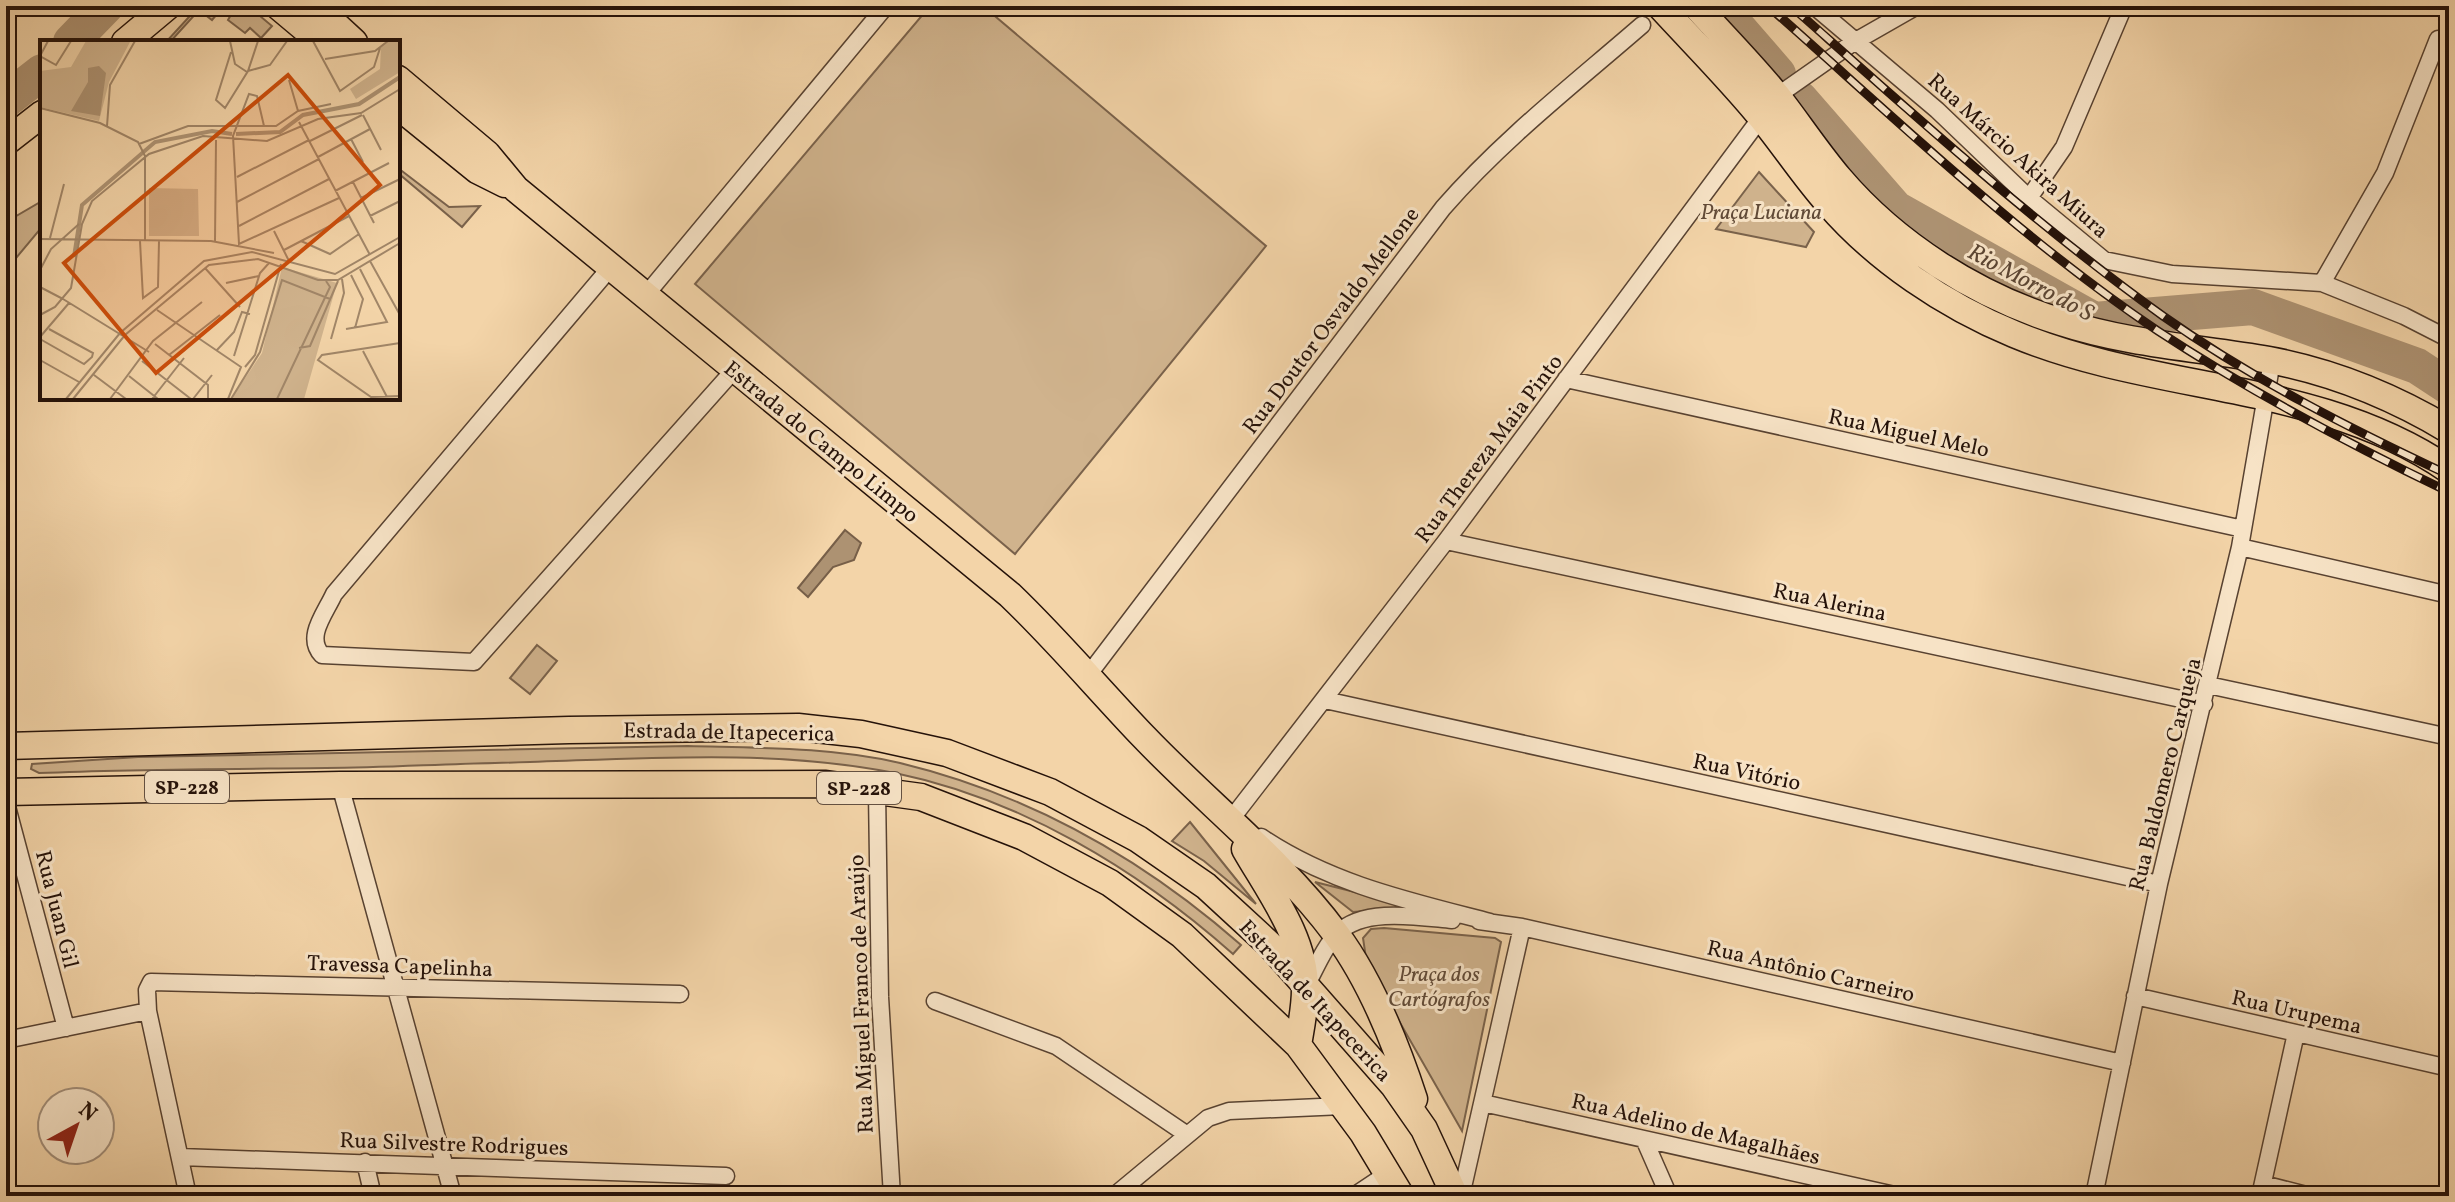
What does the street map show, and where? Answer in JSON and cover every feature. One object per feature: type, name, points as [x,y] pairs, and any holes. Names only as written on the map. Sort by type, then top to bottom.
[{"type":"main road","points":[[118,40],[149,6]]},
{"type":"main road","points":[[127,40],[168,6]]},
{"type":"main road","points":[[278,6],[319,40]]},
{"type":"main road","points":[[315,6],[352,40]]},
{"type":"main road","points":[[1696,6],[1769,107],[1829,204],[1868,243],[1966,312],[2016,335],[2116,368],[2335,413],[2411,444],[2449,470]]},
{"type":"main road","points":[[1651,16],[1769,107],[1884,223],[1935,262],[1990,294],[2061,322],[2156,344],[2272,361],[2355,384],[2449,430]]},
{"type":"main road","name":"Estrada do Campo Limpo","points":[[400,81],[487,154],[516,189],[1010,595],[1089,674],[1145,738],[1290,880],[1336,934],[1374,1002],[1424,1129]]},
{"type":"main road","points":[[400,108],[477,170],[516,189]]},
{"type":"main road","points":[[6,142],[40,116]]},
{"type":"main road","name":"Estrada de Itapecerica","points":[[6,746],[569,730],[798,727],[861,734],[935,750],[1050,792],[1126,831],[1206,886],[1269,944],[1394,1086],[1424,1129],[1458,1196]]},
{"type":"main road","name":"Estrada de Itapecerica","points":[[6,792],[340,785],[826,784],[921,797],[1024,837],[1110,883],[1182,935],[1298,1045],[1396,1184]]},
{"type":"main road","name":"Estrada do Campo Limpo","points":[[1229,822],[1283,914],[1296,944],[1305,987],[1298,1045]]},
{"type":"street","points":[[645,296],[886,6]]},
{"type":"street","name":"Rua Márcio Akira Miura","points":[[1814,6],[1937,110],[2029,198],[2104,260],[2172,274],[2322,283],[2404,316],[2449,339]]},
{"type":"street","name":"Rua Thereza Maia Pinto","points":[[1229,822],[1446,541],[1769,107],[1854,42],[1917,6]]},
{"type":"street","points":[[2029,198],[2064,147],[2124,6]]},
{"type":"street","name":"Rua Doutor Osvaldo Mellone","points":[[1089,674],[1443,208],[1477,169],[1651,16]]},
{"type":"street","points":[[2322,283],[2385,173],[2438,39]]},
{"type":"street","points":[[610,268],[334,594],[313,638],[314,647],[322,655],[474,662],[734,370]]},
{"type":"street","name":"Rua Baldomero Carqueja","points":[[2094,1196],[2159,884],[2240,547],[2272,361]]},
{"type":"street","name":"Rua Miguel Melo","points":[[1566,379],[2243,529]]},
{"type":"street","name":"Rua Alerina","points":[[1446,541],[2204,704]]},
{"type":"street","points":[[2240,547],[2449,595]]},
{"type":"street","points":[[2208,685],[2449,737]]},
{"type":"street","name":"Rua Vitório","points":[[1325,700],[2159,884]]},
{"type":"street","points":[[340,785],[453,1196]]},
{"type":"street","name":"Rua Miguel Franco de Araújo","points":[[877,791],[880,997],[892,1196]]},
{"type":"street","name":"Rua Juan Gil","points":[[6,803],[66,1028]]},
{"type":"street","name":"Rua Antônio Carneiro","points":[[1229,822],[1332,877],[1369,891],[1490,922],[2122,1063]]},
{"type":"street","name":"Rua Antônio Carneiro","points":[[1336,934],[1354,921],[1370,918],[1490,922]]},
{"type":"street","points":[[1458,1196],[1483,1103],[1522,927]]},
{"type":"street","points":[[1305,987],[1336,934]]},
{"type":"street","name":"Travessa Capelinha","points":[[148,1011],[147,990],[156,981],[680,994]]},
{"type":"street","name":"Rua Urupema","points":[[2135,996],[2449,1068]]},
{"type":"street","points":[[935,1001],[1056,1046],[1186,1134]]},
{"type":"street","points":[[6,1040],[148,1011],[188,1196]]},
{"type":"street","points":[[2296,1033],[2261,1190],[2310,1196]]},
{"type":"street","name":"Rua Adelino de Magalhães","points":[[1483,1103],[1899,1196]]},
{"type":"street","points":[[1114,1196],[1208,1118],[1229,1111],[1343,1106]]},
{"type":"street","points":[[1644,1139],[1669,1196]]},
{"type":"street","name":"Rua Silvestre Rodrigues","points":[[180,1157],[726,1176]]},
{"type":"street","points":[[365,1162],[373,1196]]},
{"type":"street","points":[[1354,1196],[1396,1184]]},
{"type":"green space","points":[[199,6],[248,6],[272,26],[261,38],[250,28],[245,33],[228,20],[232,13],[228,8],[222,8],[212,20],[199,10],[172,40],[168,40]]},
{"type":"green space","points":[[930,6],[983,6],[1266,246],[1015,554],[695,284]]},
{"type":"green space","points":[[400,170],[449,207],[480,206],[462,227],[400,175]]},
{"type":"green space","name":"Praça Luciana","points":[[1759,172],[1814,232],[1806,247],[1716,229]]},
{"type":"green space","points":[[40,202],[40,229],[6,270],[6,222]]},
{"type":"green space","points":[[537,645],[557,661],[530,694],[510,678]]},
{"type":"green space","points":[[688,746],[848,754],[900,763],[993,792],[1038,811],[1123,857],[1203,913],[1241,945],[1233,954],[1117,866],[1032,819],[942,785],[845,765],[695,757],[347,768],[39,773],[31,769],[32,764],[138,757]]},
{"type":"green space","points":[[1190,822],[1256,904],[1204,861],[1172,841]]},
{"type":"green space","points":[[1315,882],[1414,907],[1353,912]]},
{"type":"green space","name":"Praça dos Cartógrafos","points":[[1371,929],[1495,938],[1501,942],[1462,1131],[1367,965],[1363,938]]},
{"type":"shaded area","points":[[845,530],[861,543],[854,560],[833,567],[808,597],[798,588]]},
{"type":"waterway","name":"Rio Morro do S","points":[[73,40],[106,6]]},
{"type":"waterway","name":"Rio Morro do S","points":[[1719,6],[1778,74]]},
{"type":"waterway","name":"Rio Morro do S","points":[[6,100],[40,74]]},
{"type":"waterway","name":"Rio Morro do S","points":[[1800,99],[1896,209],[2094,320],[2253,307],[2417,366],[2449,387]]},
{"type":"railway","points":[[1768,6],[1958,175],[2106,295],[2158,331],[2265,396],[2449,492]]},
{"type":"railway","points":[[1791,6],[2020,205],[2163,316],[2231,361],[2303,402],[2449,475]]}]
